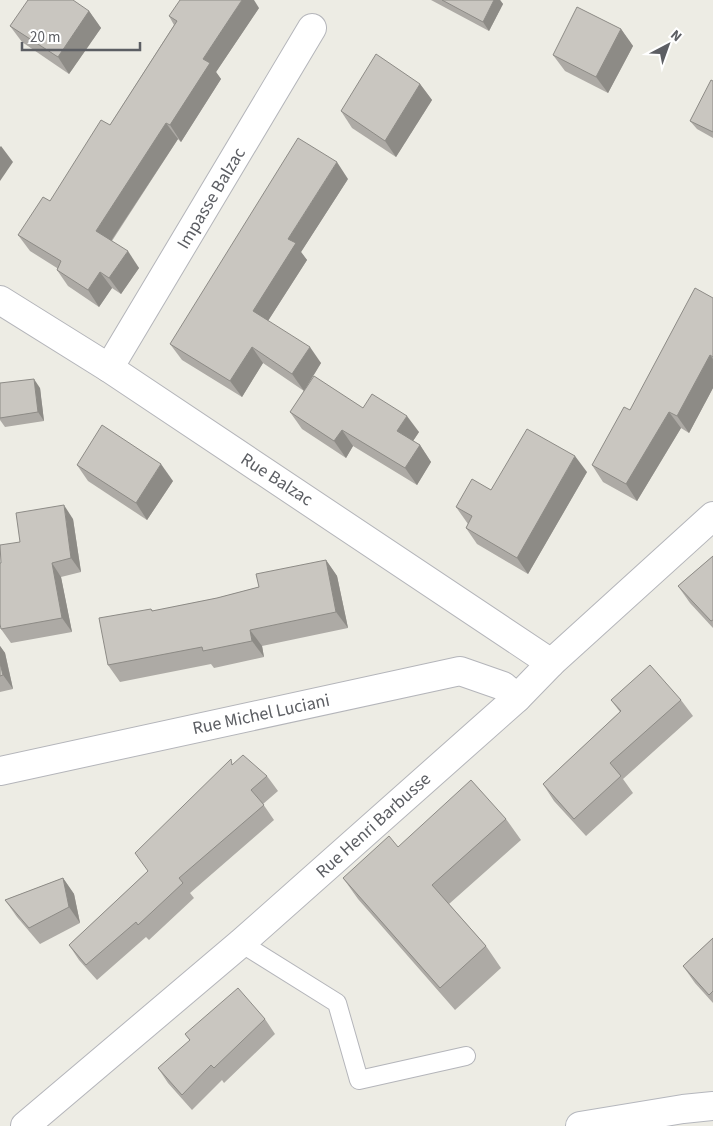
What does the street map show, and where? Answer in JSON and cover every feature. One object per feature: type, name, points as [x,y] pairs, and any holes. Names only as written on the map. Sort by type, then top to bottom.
[{"type":"street","name":"Impasse Balzac","points":[[109,368],[312,28]]},
{"type":"street","name":"Rue Balzac","points":[[0,300],[109,368],[551,663]]},
{"type":"street","points":[[0,324],[31,320]]},
{"type":"street","name":"Rue Henri Barbusse","points":[[25,1126],[241,943],[517,698],[551,663],[713,516]]},
{"type":"street","name":"Rue Michel Luciani","points":[[0,771],[460,671],[503,686],[517,698]]},
{"type":"street","points":[[580,1126],[713,1106]]},
{"type":"lane","points":[[241,943],[337,1003],[359,1080],[466,1056]]},
{"type":"building","points":[[28,0],[73,0],[89,11],[58,57],[10,26]]},
{"type":"building","points":[[180,0],[242,0],[203,59],[210,63],[170,125],[166,123],[96,231],[128,251],[109,278],[100,272],[88,290],[57,270],[61,261],[18,235],[43,197],[50,201],[101,120],[110,125],[177,21],[169,16]]},
{"type":"building","points":[[442,0],[494,0],[483,22]]},
{"type":"building","points":[[577,7],[621,29],[596,77],[553,55]]},
{"type":"building","points":[[376,54],[420,84],[385,141],[341,111]]},
{"type":"building","points":[[711,80],[713,81],[713,132],[690,121]]},
{"type":"building","points":[[298,138],[337,162],[288,239],[296,243],[253,311],[310,347],[292,374],[252,347],[230,381],[170,344]]},
{"type":"building","points":[[695,288],[713,298],[713,357],[710,355],[677,416],[669,412],[626,484],[592,465],[624,407],[630,410]]},
{"type":"building","points":[[314,376],[363,408],[372,394],[407,416],[397,431],[420,445],[405,468],[342,430],[334,441],[290,412]]},
{"type":"building","points":[[34,379],[38,412],[0,418],[0,383]]},
{"type":"building","points":[[102,425],[161,464],[136,503],[77,465]]},
{"type":"building","points":[[527,429],[575,456],[517,558],[466,528],[472,516],[456,507],[472,479],[491,490]]},
{"type":"building","points":[[64,505],[71,558],[52,563],[62,618],[1,629],[0,545],[20,542],[16,513]]},
{"type":"building","points":[[713,556],[713,620],[711,621],[678,586]]},
{"type":"building","points":[[326,560],[336,612],[250,630],[252,641],[203,651],[202,647],[108,665],[99,618],[151,609],[152,611],[217,598],[259,587],[256,574]]},
{"type":"building","points":[[0,663],[3,675],[0,676]]},
{"type":"building","points":[[650,665],[681,700],[610,763],[621,776],[574,819],[543,784],[621,711],[611,700]]},
{"type":"building","points":[[243,755],[267,776],[251,790],[264,805],[179,878],[183,883],[138,925],[136,922],[86,965],[69,945],[148,871],[135,853],[231,759],[232,765]]},
{"type":"building","points":[[471,780],[506,819],[432,885],[486,946],[440,988],[343,878],[389,836],[398,847]]},
{"type":"building","points":[[63,878],[69,907],[29,928],[5,900]]},
{"type":"building","points":[[713,938],[713,991],[709,995],[683,966]]},
{"type":"building","points":[[238,988],[265,1019],[214,1068],[211,1065],[182,1095],[158,1068],[190,1040],[185,1034]]}]
